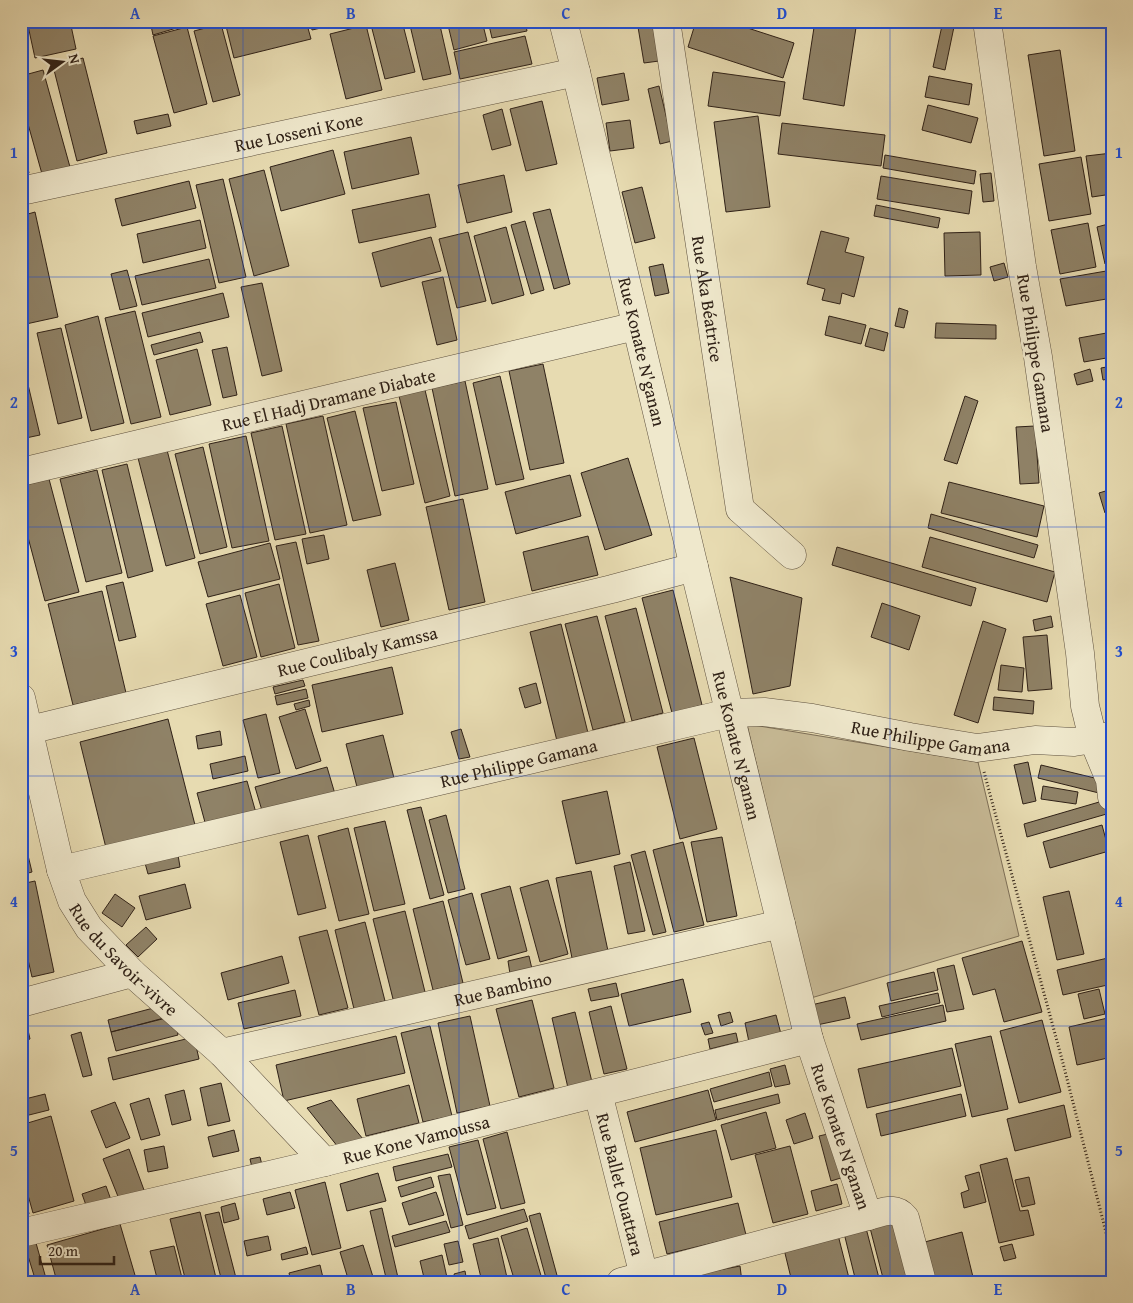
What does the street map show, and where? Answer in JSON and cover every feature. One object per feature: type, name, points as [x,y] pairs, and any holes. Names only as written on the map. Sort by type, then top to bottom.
[{"type":"street","name":"Rue Konate N'ganan","points":[[562,21],[576,72],[729,712],[810,1039],[868,1216],[633,1279]]},
{"type":"street","name":"Rue Aka Béatrice","points":[[666,21],[740,509],[792,555]]},
{"type":"street","name":"Rue Philippe Gamana","points":[[60,870],[729,712],[764,712],[812,718],[978,748],[1035,740],[1074,742],[1102,738],[1085,706],[1080,653],[1038,357],[1020,258],[987,21]]},
{"type":"street","name":"Rue Losseni Kone","points":[[21,191],[576,72]]},
{"type":"street","name":"Rue El Hadj Dramane Diabate","points":[[21,472],[636,326]]},
{"type":"street","name":"Rue Coulibaly Kamssa","points":[[25,731],[612,589],[694,567]]},
{"type":"street","name":"Rue du Savoir-vivre","points":[[21,698],[25,731],[60,870],[72,900],[89,928],[132,973],[222,1053],[324,1162]]},
{"type":"street","points":[[1102,738],[1112,798]]},
{"type":"street","name":"Rue Bambino","points":[[222,1053],[781,924]]},
{"type":"street","points":[[21,1002],[132,973]]},
{"type":"street","name":"Rue Kone Vamoussa","points":[[21,1233],[324,1162],[810,1039]]},
{"type":"street","name":"Rue Ballet Ouattara","points":[[598,1093],[633,1279]]},
{"type":"street","points":[[868,1216],[894,1210],[905,1218],[922,1282]]},
{"type":"path","points":[[978,748],[1112,1256]]},
{"type":"shaded area","points":[[747,724],[978,762],[1019,936],[811,998]]},
{"type":"building","points":[[27,21],[70,21],[76,49],[35,58]]},
{"type":"building","points":[[150,21],[179,21],[180,27],[153,35]]},
{"type":"building","points":[[306,21],[311,39],[234,58],[225,22]]},
{"type":"building","points":[[310,21],[352,21],[312,30]]},
{"type":"building","points":[[370,21],[402,21],[415,72],[385,79]]},
{"type":"building","points":[[409,21],[439,21],[451,74],[423,80]]},
{"type":"building","points":[[447,21],[482,21],[487,41],[454,50]]},
{"type":"building","points":[[488,21],[525,21],[527,31],[492,38]]},
{"type":"building","points":[[637,21],[652,21],[659,61],[644,63]]},
{"type":"building","points":[[696,21],[726,21],[794,43],[783,78],[688,47]]},
{"type":"building","points":[[815,21],[857,21],[844,106],[803,99]]},
{"type":"building","points":[[943,21],[955,22],[945,70],[933,67]]},
{"type":"building","points":[[221,24],[240,95],[213,102],[194,31]]},
{"type":"building","points":[[366,25],[382,90],[346,99],[330,34]]},
{"type":"building","points":[[187,27],[207,104],[174,113],[153,36]]},
{"type":"building","points":[[525,36],[532,64],[460,79],[454,52]]},
{"type":"building","points":[[21,38],[27,61],[21,63]]},
{"type":"building","points":[[1060,50],[1075,151],[1044,156],[1028,55]]},
{"type":"building","points":[[83,58],[107,153],[77,161],[53,66]]},
{"type":"building","points":[[43,70],[70,167],[42,174],[21,99],[21,76]]},
{"type":"building","points":[[713,72],[785,82],[780,116],[708,106]]},
{"type":"building","points":[[624,73],[629,100],[602,105],[597,78]]},
{"type":"building","points":[[929,76],[972,84],[969,105],[925,97]]},
{"type":"building","points":[[659,86],[672,141],[660,144],[648,89]]},
{"type":"building","points":[[542,101],[557,164],[526,171],[510,109]]},
{"type":"building","points":[[928,105],[978,118],[971,143],[922,130]]},
{"type":"building","points":[[502,109],[511,145],[492,150],[483,115]]},
{"type":"building","points":[[168,114],[171,126],[137,134],[134,121]]},
{"type":"building","points":[[758,116],[770,207],[726,212],[714,122]]},
{"type":"building","points":[[630,120],[634,148],[610,151],[606,123]]},
{"type":"building","points":[[782,123],[885,135],[881,166],[778,154]]},
{"type":"building","points":[[411,137],[419,174],[352,189],[344,152]]},
{"type":"building","points":[[21,141],[29,173],[21,175]]},
{"type":"building","points":[[333,150],[345,194],[281,211],[270,167]]},
{"type":"building","points":[[1112,153],[1112,194],[1092,197],[1086,156]]},
{"type":"building","points":[[885,155],[976,171],[974,184],[883,168]]},
{"type":"building","points":[[1081,157],[1091,214],[1049,221],[1039,164]]},
{"type":"building","points":[[264,170],[289,266],[254,276],[229,179]]},
{"type":"building","points":[[991,173],[994,201],[983,202],[980,174]]},
{"type":"building","points":[[504,175],[512,212],[467,223],[458,185]]},
{"type":"building","points":[[881,176],[972,191],[969,214],[877,199]]},
{"type":"building","points":[[223,179],[246,277],[219,283],[196,185]]},
{"type":"building","points":[[189,181],[196,208],[122,226],[115,199]]},
{"type":"building","points":[[642,187],[655,238],[635,243],[622,192]]},
{"type":"building","points":[[429,194],[436,227],[359,243],[352,210]]},
{"type":"building","points":[[876,205],[940,218],[938,228],[874,216]]},
{"type":"building","points":[[550,209],[570,284],[554,289],[533,213]]},
{"type":"building","points":[[35,212],[58,317],[26,324],[21,303],[21,216]]},
{"type":"building","points":[[200,220],[206,248],[143,263],[137,234]]},
{"type":"building","points":[[525,221],[544,290],[531,294],[511,225]]},
{"type":"building","points":[[1088,223],[1096,267],[1060,274],[1051,230]]},
{"type":"building","points":[[1112,223],[1112,263],[1105,264],[1097,227]]},
{"type":"building","points":[[506,227],[524,295],[492,304],[474,236]]},
{"type":"building","points":[[821,231],[849,238],[845,252],[864,257],[854,297],[842,293],[840,304],[822,300],[825,289],[807,284]]},
{"type":"building","points":[[468,232],[486,301],[457,308],[439,239]]},
{"type":"building","points":[[980,232],[981,275],[945,276],[944,233]]},
{"type":"building","points":[[431,237],[441,271],[381,287],[372,253]]},
{"type":"building","points":[[209,259],[216,288],[142,305],[135,276]]},
{"type":"building","points":[[1004,263],[1008,277],[994,281],[990,267]]},
{"type":"building","points":[[663,264],[669,293],[655,296],[649,267]]},
{"type":"building","points":[[127,270],[137,306],[120,310],[111,274]]},
{"type":"building","points":[[1112,270],[1112,298],[1066,306],[1060,279]]},
{"type":"building","points":[[443,277],[457,340],[437,345],[422,282]]},
{"type":"building","points":[[262,283],[282,371],[262,376],[241,287]]},
{"type":"building","points":[[223,293],[229,317],[148,337],[142,313]]},
{"type":"building","points":[[899,308],[908,311],[904,328],[895,326]]},
{"type":"building","points":[[135,311],[161,417],[131,424],[105,318]]},
{"type":"building","points":[[98,316],[124,423],[91,431],[65,325]]},
{"type":"building","points":[[829,316],[866,325],[861,344],[825,335]]},
{"type":"building","points":[[936,323],[996,325],[996,339],[935,338]]},
{"type":"building","points":[[61,328],[82,418],[58,424],[37,333]]},
{"type":"building","points":[[870,328],[888,333],[884,351],[865,346]]},
{"type":"building","points":[[200,332],[203,342],[154,355],[151,345]]},
{"type":"building","points":[[1112,332],[1112,357],[1084,362],[1079,338]]},
{"type":"building","points":[[227,347],[237,395],[223,398],[212,350]]},
{"type":"building","points":[[197,349],[211,405],[170,415],[156,360]]},
{"type":"building","points":[[21,355],[40,435],[21,439]]},
{"type":"building","points":[[543,364],[564,463],[530,470],[509,371]]},
{"type":"building","points":[[1112,366],[1112,378],[1103,380],[1101,368]]},
{"type":"building","points":[[1090,369],[1093,381],[1077,385],[1074,374]]},
{"type":"building","points":[[500,376],[524,479],[496,485],[473,383]]},
{"type":"building","points":[[465,381],[488,489],[455,496],[432,388]]},
{"type":"building","points":[[425,390],[450,496],[425,503],[399,396]]},
{"type":"building","points":[[965,396],[978,401],[957,464],[944,460]]},
{"type":"building","points":[[396,402],[414,484],[382,491],[363,408]]},
{"type":"building","points":[[355,411],[381,515],[353,521],[327,418]]},
{"type":"building","points":[[323,416],[347,525],[310,533],[286,424]]},
{"type":"building","points":[[282,426],[306,534],[275,540],[251,433]]},
{"type":"building","points":[[1035,426],[1039,483],[1020,484],[1016,427]]},
{"type":"building","points":[[246,436],[269,541],[232,548],[209,444]]},
{"type":"building","points":[[203,447],[227,547],[200,554],[175,454]]},
{"type":"building","points":[[167,450],[195,558],[166,566],[138,458]]},
{"type":"building","points":[[628,458],[652,535],[605,550],[581,473]]},
{"type":"building","points":[[127,464],[153,571],[128,578],[102,470]]},
{"type":"building","points":[[97,470],[122,573],[86,582],[60,479]]},
{"type":"building","points":[[570,475],[581,516],[516,534],[505,492]]},
{"type":"building","points":[[49,479],[79,592],[45,601],[21,511],[21,486]]},
{"type":"building","points":[[949,482],[1044,506],[1037,537],[941,513]]},
{"type":"building","points":[[1112,489],[1112,512],[1105,513],[1099,493]]},
{"type":"building","points":[[463,499],[485,602],[449,610],[426,507]]},
{"type":"building","points":[[931,514],[1038,545],[1034,558],[928,528]]},
{"type":"building","points":[[324,535],[329,559],[307,564],[302,539]]},
{"type":"building","points":[[588,536],[598,575],[532,591],[523,552]]},
{"type":"building","points":[[930,537],[1055,572],[1047,602],[922,567]]},
{"type":"building","points":[[296,542],[319,641],[298,645],[276,546]]},
{"type":"building","points":[[270,543],[280,579],[208,597],[198,562]]},
{"type":"building","points":[[837,547],[976,588],[971,606],[832,565]]},
{"type":"building","points":[[395,563],[409,620],[381,627],[367,570]]},
{"type":"building","points":[[730,577],[802,598],[790,686],[753,694]]},
{"type":"building","points":[[123,582],[136,637],[119,641],[106,586]]},
{"type":"building","points":[[279,584],[295,648],[261,657],[245,593]]},
{"type":"building","points":[[673,590],[702,705],[672,713],[642,598]]},
{"type":"building","points":[[102,591],[126,693],[73,705],[48,604]]},
{"type":"building","points":[[240,595],[257,657],[223,666],[206,604]]},
{"type":"building","points":[[882,603],[920,616],[909,650],[871,637]]},
{"type":"building","points":[[636,608],[663,713],[632,721],[605,616]]},
{"type":"building","points":[[597,616],[625,722],[593,730],[565,624]]},
{"type":"building","points":[[1051,616],[1053,627],[1035,631],[1033,620]]},
{"type":"building","points":[[983,621],[1006,629],[978,723],[954,715]]},
{"type":"building","points":[[561,624],[588,733],[557,741],[530,632]]},
{"type":"building","points":[[1047,635],[1052,689],[1028,691],[1023,637]]},
{"type":"building","points":[[1001,665],[1024,668],[1022,692],[998,690]]},
{"type":"building","points":[[392,667],[403,714],[322,732],[312,685]]},
{"type":"building","points":[[303,680],[305,686],[275,694],[273,687]]},
{"type":"building","points":[[536,683],[541,703],[525,708],[519,688]]},
{"type":"building","points":[[306,689],[308,698],[277,705],[275,696]]},
{"type":"building","points":[[994,697],[1034,701],[1033,714],[993,710]]},
{"type":"building","points":[[309,700],[310,706],[296,710],[294,704]]},
{"type":"building","points":[[305,709],[321,761],[296,769],[279,717]]},
{"type":"building","points":[[266,714],[280,773],[258,778],[243,720]]},
{"type":"building","points":[[168,719],[195,825],[106,848],[80,742]]},
{"type":"building","points":[[461,729],[470,757],[459,759],[451,732]]},
{"type":"building","points":[[220,731],[222,745],[198,749],[196,736]]},
{"type":"building","points":[[383,735],[394,778],[357,787],[346,744]]},
{"type":"building","points":[[694,738],[717,829],[680,839],[657,747]]},
{"type":"building","points":[[245,756],[248,771],[213,779],[210,764]]},
{"type":"building","points":[[1028,762],[1036,801],[1023,804],[1014,765]]},
{"type":"building","points":[[1041,765],[1107,781],[1103,794],[1038,778]]},
{"type":"building","points":[[327,767],[335,794],[263,814],[255,787]]},
{"type":"building","points":[[247,781],[256,813],[206,826],[197,793]]},
{"type":"building","points":[[1043,786],[1078,792],[1076,804],[1041,799]]},
{"type":"building","points":[[607,791],[620,854],[576,864],[562,801]]},
{"type":"building","points":[[1106,800],[1110,813],[1027,837],[1024,824]]},
{"type":"building","points":[[421,807],[444,895],[430,899],[407,810]]},
{"type":"building","points":[[446,815],[465,889],[448,893],[429,820]]},
{"type":"building","points":[[385,821],[405,904],[374,911],[354,828]]},
{"type":"building","points":[[1102,825],[1109,851],[1050,868],[1043,842]]},
{"type":"building","points":[[21,826],[32,872],[21,875]]},
{"type":"building","points":[[348,828],[369,914],[339,921],[318,836]]},
{"type":"building","points":[[308,835],[326,908],[298,915],[280,842]]},
{"type":"building","points":[[722,837],[737,916],[707,922],[691,842]]},
{"type":"building","points":[[683,842],[704,925],[674,932],[653,850]]},
{"type":"building","points":[[645,851],[666,932],[653,935],[631,855]]},
{"type":"building","points":[[178,855],[180,867],[148,874],[145,863]]},
{"type":"building","points":[[630,862],[645,931],[628,934],[614,866]]},
{"type":"building","points":[[591,871],[608,951],[572,958],[556,878]]},
{"type":"building","points":[[548,880],[568,954],[540,962],[520,888]]},
{"type":"building","points":[[35,881],[54,972],[32,977],[21,929],[21,884]]},
{"type":"building","points":[[185,884],[191,908],[146,920],[139,896]]},
{"type":"building","points":[[510,886],[527,951],[498,959],[481,894]]},
{"type":"building","points":[[1069,891],[1084,954],[1057,960],[1043,897]]},
{"type":"building","points":[[472,893],[490,959],[466,965],[448,900]]},
{"type":"building","points":[[115,894],[135,908],[122,927],[102,913]]},
{"type":"building","points":[[443,901],[463,983],[433,990],[413,909]]},
{"type":"building","points":[[405,911],[426,996],[394,1003],[373,919]]},
{"type":"building","points":[[365,922],[385,1001],[354,1009],[335,930]]},
{"type":"building","points":[[146,927],[157,939],[138,957],[126,945]]},
{"type":"building","points":[[327,930],[348,1008],[319,1015],[299,937]]},
{"type":"building","points":[[1022,941],[1042,1012],[1004,1022],[995,989],[973,995],[962,958]]},
{"type":"building","points":[[282,956],[289,983],[228,1000],[221,973]]},
{"type":"building","points":[[529,956],[532,969],[510,974],[508,961]]},
{"type":"building","points":[[1112,957],[1112,984],[1063,995],[1057,970]]},
{"type":"building","points":[[954,965],[964,1009],[947,1012],[937,969]]},
{"type":"building","points":[[934,972],[938,990],[891,1001],[887,983]]},
{"type":"building","points":[[683,979],[691,1012],[629,1026],[621,994]]},
{"type":"building","points":[[616,983],[619,996],[591,1001],[588,989]]},
{"type":"building","points":[[1099,989],[1105,1014],[1084,1019],[1078,994]]},
{"type":"building","points":[[295,990],[301,1016],[244,1029],[238,1003]]},
{"type":"building","points":[[938,993],[940,1003],[882,1017],[879,1006]]},
{"type":"building","points":[[845,997],[850,1018],[812,1026],[807,1006]]},
{"type":"building","points":[[532,1000],[554,1088],[519,1097],[496,1009]]},
{"type":"building","points":[[943,1005],[946,1021],[861,1040],[857,1024]]},
{"type":"building","points":[[161,1006],[164,1018],[111,1032],[108,1020]]},
{"type":"building","points":[[611,1006],[627,1069],[604,1074],[589,1012]]},
{"type":"building","points":[[575,1012],[592,1082],[568,1088],[552,1018]]},
{"type":"building","points":[[730,1012],[733,1022],[721,1026],[718,1015]]},
{"type":"building","points":[[776,1015],[781,1034],[749,1042],[745,1023]]},
{"type":"building","points":[[174,1016],[178,1035],[116,1051],[111,1032]]},
{"type":"building","points":[[470,1016],[490,1106],[457,1113],[438,1023]]},
{"type":"building","points":[[1112,1017],[1112,1057],[1077,1065],[1069,1027]]},
{"type":"building","points":[[1042,1020],[1061,1092],[1019,1103],[1000,1031]]},
{"type":"building","points":[[26,1021],[30,1039],[21,1042],[21,1023]]},
{"type":"building","points":[[709,1022],[713,1033],[705,1035],[701,1024]]},
{"type":"building","points":[[430,1026],[452,1116],[423,1122],[401,1033]]},
{"type":"building","points":[[81,1032],[92,1075],[83,1077],[71,1035]]},
{"type":"building","points":[[736,1033],[738,1042],[710,1049],[708,1039]]},
{"type":"building","points":[[396,1036],[405,1073],[284,1101],[276,1065]]},
{"type":"building","points":[[991,1036],[1008,1109],[972,1117],[955,1044]]},
{"type":"building","points":[[194,1037],[199,1059],[113,1080],[108,1058]]},
{"type":"building","points":[[952,1048],[961,1086],[867,1108],[858,1069]]},
{"type":"building","points":[[785,1065],[790,1084],[775,1087],[770,1069]]},
{"type":"building","points":[[769,1072],[772,1086],[714,1102],[710,1089]]},
{"type":"building","points":[[221,1083],[230,1121],[208,1126],[200,1088]]},
{"type":"building","points":[[409,1085],[419,1123],[366,1136],[357,1099]]},
{"type":"building","points":[[184,1090],[191,1120],[172,1125],[165,1095]]},
{"type":"building","points":[[708,1090],[716,1120],[635,1142],[627,1112]]},
{"type":"building","points":[[45,1094],[49,1110],[21,1117],[21,1100]]},
{"type":"building","points":[[778,1094],[780,1103],[717,1120],[715,1110]]},
{"type":"building","points":[[961,1094],[966,1116],[881,1136],[876,1114]]},
{"type":"building","points":[[149,1098],[160,1135],[141,1140],[130,1104]]},
{"type":"building","points":[[331,1100],[363,1139],[338,1147],[307,1108]]},
{"type":"building","points":[[115,1102],[130,1138],[106,1148],[91,1111]]},
{"type":"building","points":[[1064,1105],[1071,1137],[1015,1151],[1007,1119]]},
{"type":"building","points":[[766,1112],[776,1148],[731,1160],[721,1125]]},
{"type":"building","points":[[805,1113],[813,1138],[794,1144],[786,1120]]},
{"type":"building","points":[[51,1116],[74,1201],[33,1213],[21,1170],[21,1125]]},
{"type":"building","points":[[234,1130],[239,1151],[213,1157],[208,1137]]},
{"type":"building","points":[[716,1130],[732,1197],[656,1215],[640,1148]]},
{"type":"building","points":[[507,1132],[525,1203],[501,1209],[483,1139]]},
{"type":"building","points":[[832,1133],[844,1177],[831,1181],[819,1136]]},
{"type":"building","points":[[478,1140],[496,1208],[467,1215],[449,1147]]},
{"type":"building","points":[[164,1146],[168,1168],[148,1172],[144,1150]]},
{"type":"building","points":[[790,1146],[808,1214],[773,1223],[755,1155]]},
{"type":"building","points":[[129,1149],[144,1190],[119,1199],[103,1159]]},
{"type":"building","points":[[448,1154],[452,1167],[396,1181],[393,1167]]},
{"type":"building","points":[[260,1157],[264,1173],[254,1176],[250,1159]]},
{"type":"building","points":[[1007,1158],[1020,1211],[1028,1210],[1034,1235],[999,1243],[980,1165]]},
{"type":"building","points":[[979,1172],[986,1202],[964,1208],[961,1193],[969,1190],[965,1176]]},
{"type":"building","points":[[378,1173],[386,1201],[347,1211],[340,1184]]},
{"type":"building","points":[[450,1174],[463,1225],[451,1228],[438,1176]]},
{"type":"building","points":[[431,1177],[434,1187],[401,1197],[398,1187]]},
{"type":"building","points":[[1029,1177],[1035,1204],[1022,1207],[1015,1180]]},
{"type":"building","points":[[325,1182],[341,1248],[312,1255],[295,1190]]},
{"type":"building","points":[[21,1184],[25,1197],[21,1198]]},
{"type":"building","points":[[837,1184],[842,1204],[816,1211],[811,1191]]},
{"type":"building","points":[[106,1186],[111,1200],[87,1208],[82,1194]]},
{"type":"building","points":[[290,1192],[295,1208],[267,1215],[263,1199]]},
{"type":"building","points":[[436,1192],[444,1215],[409,1225],[402,1203]]},
{"type":"building","points":[[235,1203],[239,1219],[224,1223],[221,1207]]},
{"type":"building","points":[[738,1203],[746,1235],[667,1254],[659,1222]]},
{"type":"building","points":[[27,1204],[29,1214],[21,1216],[21,1206]]},
{"type":"building","points":[[382,1208],[399,1282],[387,1282],[370,1211]]},
{"type":"building","points":[[524,1209],[528,1221],[469,1239],[465,1226]]},
{"type":"building","points":[[200,1212],[217,1282],[186,1282],[170,1219]]},
{"type":"building","points":[[219,1212],[236,1278],[222,1282],[205,1215]]},
{"type":"building","points":[[540,1213],[558,1279],[547,1282],[529,1216]]},
{"type":"building","points":[[897,1217],[913,1282],[884,1282],[869,1224]]},
{"type":"building","points":[[446,1221],[450,1232],[395,1247],[392,1236]]},
{"type":"building","points":[[120,1224],[137,1282],[57,1282],[47,1245]]},
{"type":"building","points":[[527,1228],[542,1279],[534,1282],[515,1282],[501,1236]]},
{"type":"building","points":[[866,1228],[880,1282],[856,1282],[844,1233]]},
{"type":"building","points":[[837,1231],[850,1282],[792,1282],[783,1245]]},
{"type":"building","points":[[962,1232],[973,1277],[954,1282],[931,1282],[921,1243]]},
{"type":"building","points":[[268,1236],[271,1250],[247,1256],[244,1241]]},
{"type":"building","points":[[498,1238],[508,1282],[482,1282],[473,1244]]},
{"type":"building","points":[[458,1241],[463,1262],[449,1265],[444,1244]]},
{"type":"building","points":[[36,1243],[47,1282],[36,1282],[25,1246]]},
{"type":"building","points":[[1012,1244],[1016,1258],[1004,1261],[1000,1247]]},
{"type":"building","points":[[363,1245],[374,1280],[349,1282],[340,1252]]},
{"type":"building","points":[[174,1246],[183,1282],[158,1282],[150,1251]]},
{"type":"building","points":[[306,1247],[308,1254],[282,1260],[281,1254]]},
{"type":"building","points":[[442,1255],[448,1282],[425,1282],[420,1261]]},
{"type":"building","points":[[320,1265],[324,1282],[291,1282],[289,1273]]},
{"type":"building","points":[[21,1266],[26,1282],[21,1282]]},
{"type":"building","points":[[740,1266],[742,1282],[704,1282],[703,1273]]},
{"type":"building","points":[[465,1271],[467,1282],[456,1282],[454,1274]]},
{"type":"building","points":[[282,1276],[284,1282],[259,1282]]}]
